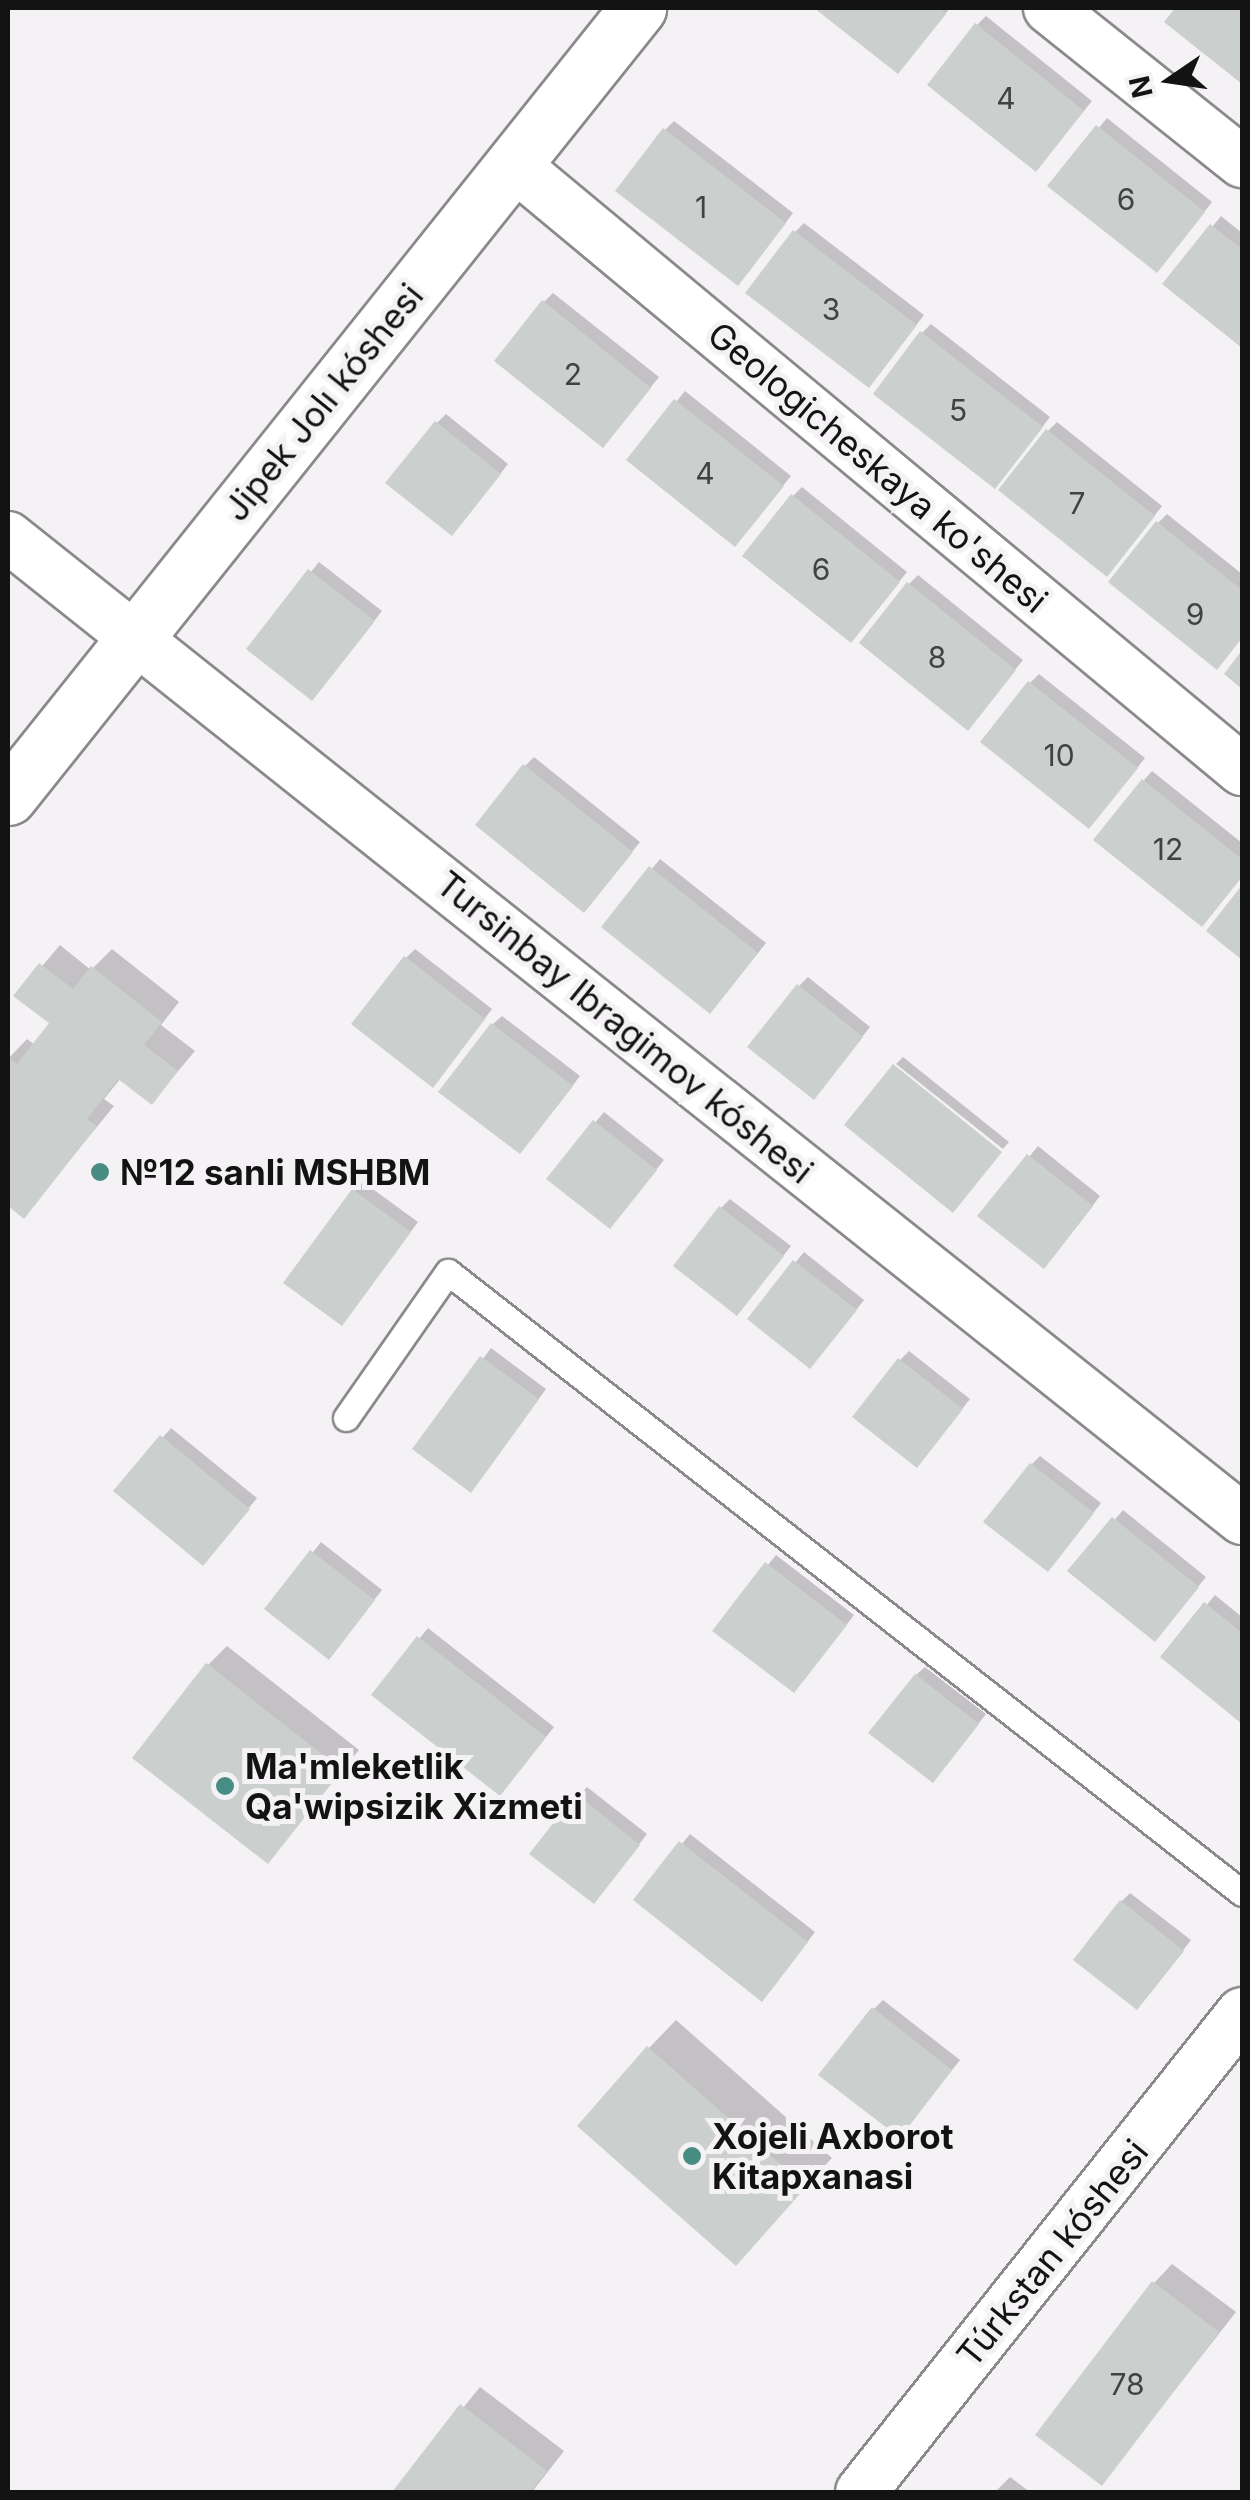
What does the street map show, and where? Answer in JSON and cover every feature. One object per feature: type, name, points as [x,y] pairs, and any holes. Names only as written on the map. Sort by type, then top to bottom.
[{"type":"street","name":"Jipek Jolı kóshesi","points":[[8,797],[638,8]]},
{"type":"street","points":[[1049,8],[1242,162]]},
{"type":"street","name":"Geologicheskaya ko'shesi","points":[[513,164],[1242,770]]},
{"type":"street","name":"Tursinbay Ibragimov kóshesi","points":[[8,536],[1242,1518]]},
{"type":"street","name":"Túrkstan kóshesi","points":[[861,2492],[1242,2013]]},
{"type":"lane","points":[[346,1418],[448,1272],[1242,1893]]},
{"type":"building","points":[[814,8],[939,8],[946,14],[898,74]]},
{"type":"building","points":[[1175,8],[1242,8],[1242,84],[1164,22]]},
{"type":"building","points":[[975,23],[1084,111],[1036,172],[927,85]]},
{"type":"building","points":[[1096,125],[1205,212],[1157,273],[1047,186]]},
{"type":"building","points":[[663,128],[786,223],[738,286],[615,191]]},
{"type":"building","points":[[1210,224],[1242,249],[1242,348],[1162,284]]},
{"type":"building","points":[[793,230],[917,325],[869,388],[745,293]]},
{"type":"building","points":[[542,300],[651,388],[603,448],[494,361]]},
{"type":"building","points":[[920,331],[1043,427],[995,489],[873,394]]},
{"type":"building","points":[[674,399],[784,486],[735,547],[626,460]]},
{"type":"building","points":[[435,421],[501,474],[452,536],[385,483]]},
{"type":"building","points":[[1046,429],[1155,516],[1107,577],[998,490]]},
{"type":"building","points":[[791,494],[900,582],[851,643],[742,556]]},
{"type":"building","points":[[1156,521],[1242,590],[1242,638],[1217,670],[1108,582]]},
{"type":"building","points":[[308,569],[375,621],[312,701],[246,649]]},
{"type":"building","points":[[907,582],[1016,670],[968,731],[859,643]]},
{"type":"building","points":[[1242,650],[1242,689],[1224,674]]},
{"type":"building","points":[[1028,681],[1138,768],[1089,829],[980,742]]},
{"type":"building","points":[[523,764],[633,852],[584,913],[475,825]]},
{"type":"building","points":[[1142,779],[1242,859],[1242,877],[1202,927],[1093,840]]},
{"type":"building","points":[[649,866],[758,953],[710,1014],[601,927]]},
{"type":"building","points":[[1242,885],[1242,960],[1206,931]]},
{"type":"building","points":[[404,956],[485,1019],[433,1088],[351,1024]]},
{"type":"building","points":[[39,963],[73,989],[91,966],[162,1022],[144,1045],[178,1071],[152,1105],[118,1079],[87,1119],[97,1126],[24,1219],[8,1206],[8,1057],[17,1064],[49,1023],[13,996]]},
{"type":"building","points":[[797,984],[863,1037],[814,1100],[747,1047]]},
{"type":"building","points":[[491,1023],[573,1086],[520,1154],[438,1092]]},
{"type":"building","points":[[893,1064],[1002,1152],[953,1213],[844,1125]]},
{"type":"building","points":[[593,1120],[657,1170],[610,1229],[546,1179]]},
{"type":"building","points":[[1027,1154],[1093,1206],[1044,1269],[977,1216]]},
{"type":"building","points":[[352,1189],[411,1232],[342,1326],[283,1283]]},
{"type":"building","points":[[719,1206],[784,1256],[737,1316],[673,1266]]},
{"type":"building","points":[[793,1260],[857,1310],[810,1369],[747,1319]]},
{"type":"building","points":[[480,1356],[539,1399],[471,1493],[412,1449]]},
{"type":"building","points":[[898,1358],[963,1409],[917,1468],[852,1417]]},
{"type":"building","points":[[160,1435],[250,1509],[203,1566],[113,1491]]},
{"type":"building","points":[[1030,1463],[1094,1513],[1048,1572],[983,1522]]},
{"type":"building","points":[[1112,1517],[1199,1587],[1155,1642],[1067,1571]]},
{"type":"building","points":[[310,1550],[375,1600],[329,1660],[264,1609]]},
{"type":"building","points":[[765,1562],[847,1625],[794,1693],[712,1631]]},
{"type":"building","points":[[1204,1602],[1242,1633],[1242,1724],[1160,1657]]},
{"type":"building","points":[[417,1636],[546,1737],[500,1796],[371,1695]]},
{"type":"building","points":[[206,1663],[342,1770],[268,1864],[132,1758]]},
{"type":"building","points":[[915,1674],[979,1724],[933,1783],[868,1733]]},
{"type":"building","points":[[576,1794],[640,1845],[594,1904],[529,1854]]},
{"type":"building","points":[[679,1841],[808,1942],[762,2002],[633,1900]]},
{"type":"building","points":[[1120,1900],[1184,1951],[1137,2010],[1073,1960]]},
{"type":"building","points":[[872,2007],[952,2070],[900,2138],[818,2075]]},
{"type":"building","name":"Xojeli Axborot Kitapxanasi","points":[[647,2046],[806,2187],[736,2266],[577,2126]]},
{"type":"building","points":[[1152,2281],[1219,2332],[1102,2486],[1035,2435]]},
{"type":"building","points":[[460,2404],[547,2471],[530,2492],[392,2492]]},
{"type":"place","name":"№12 sanli MSHBM","points":[[100,1172]]},
{"type":"place","name":"Ma'mleketlik Qa'wipsizik Xizmeti","points":[[225,1786]]},
{"type":"place","name":"Xojeli Axborot Kitapxanasi","points":[[692,2156]]}]
